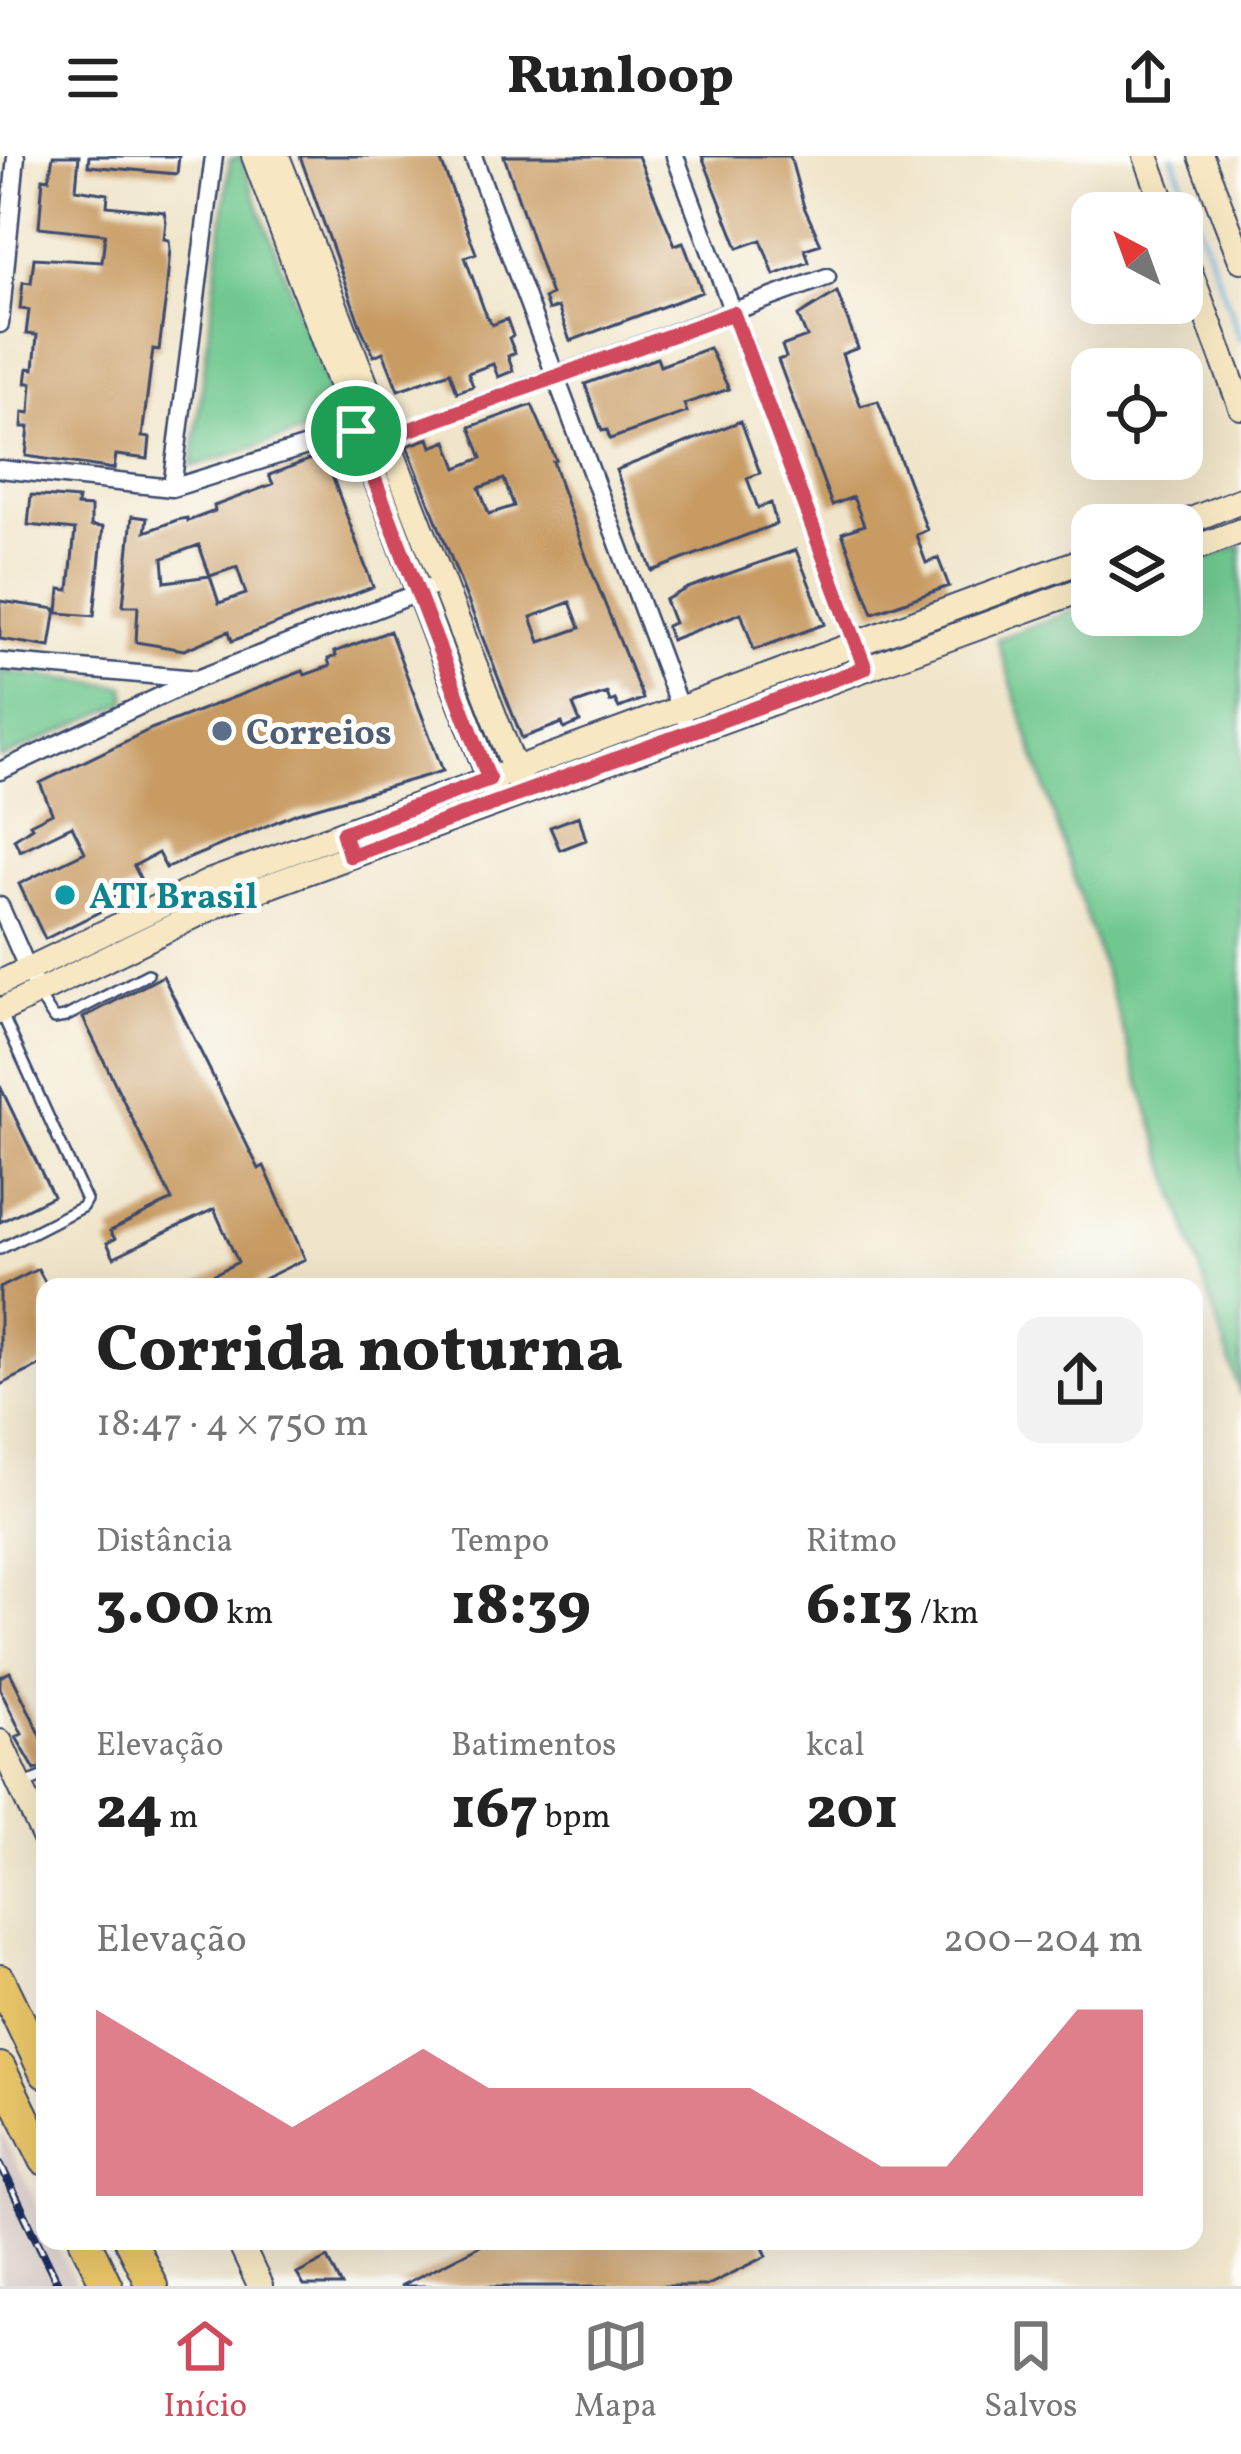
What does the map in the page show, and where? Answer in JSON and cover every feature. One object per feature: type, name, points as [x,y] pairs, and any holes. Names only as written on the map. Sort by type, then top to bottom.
[{"type":"highway","points":[[0,1980],[36,2054]]},
{"type":"highway","points":[[0,2068],[36,2142]]},
{"type":"highway","points":[[89,2250],[107,2286]]},
{"type":"highway","points":[[134,2250],[152,2286]]},
{"type":"street","points":[[0,324],[16,156]]},
{"type":"street","points":[[172,488],[214,156]]},
{"type":"street","points":[[254,156],[356,431],[519,781]]},
{"type":"street","points":[[277,156],[389,437],[494,790]]},
{"type":"street","points":[[473,156],[684,721]]},
{"type":"street","points":[[675,156],[861,656]]},
{"type":"street","points":[[1146,156],[1159,192]]},
{"type":"street","points":[[1201,156],[1241,260]]},
{"type":"street","points":[[0,469],[172,488],[356,431],[389,437],[827,277]]},
{"type":"street","points":[[1203,307],[1241,407]]},
{"type":"street","points":[[1203,515],[1241,500]]},
{"type":"street","points":[[1203,545],[1241,531]]},
{"type":"street","points":[[0,983],[32,981],[219,904],[347,844],[861,656],[1071,566]]},
{"type":"street","points":[[0,771],[197,679],[431,587]]},
{"type":"street","points":[[861,656],[1071,592]]},
{"type":"street","points":[[0,662],[197,679]]},
{"type":"street","points":[[0,906],[32,981]]},
{"type":"street","points":[[0,1010],[32,981]]},
{"type":"street","points":[[0,1742],[36,1820]]},
{"type":"street","points":[[242,2250],[260,2286]]},
{"type":"lane","points":[[32,981],[47,1014],[54,1018],[65,1017],[148,974]]},
{"type":"lane","points":[[0,1010],[86,1200],[82,1207],[0,1249]]},
{"type":"lane","points":[[20,1786],[36,1780]]},
{"type":"shaded area","points":[[0,2129],[36,2203],[36,2250],[59,2250],[77,2286],[0,2286]]},
{"type":"green space","points":[[240,156],[340,421],[192,467],[230,160]]},
{"type":"green space","points":[[1241,545],[1241,1396],[1203,1278],[997,639],[1071,611],[1071,636],[1203,636],[1203,560]]},
{"type":"green space","points":[[0,671],[125,686],[127,702],[0,759]]},
{"type":"building","points":[[53,156],[79,156],[76,189],[108,194],[107,206],[164,212],[166,221],[164,239],[169,240],[170,249],[166,296],[159,350],[153,349],[142,437],[150,438],[148,459],[116,455],[114,469],[26,456],[29,427],[22,427],[23,412],[30,413],[32,383],[26,383],[28,368],[34,369],[37,335],[26,334],[29,310],[20,309],[23,282],[31,283],[34,258],[102,262],[105,234],[39,227],[43,178],[49,179]]},
{"type":"building","points":[[89,156],[179,156],[177,174],[88,166]]},
{"type":"building","points":[[300,156],[439,156],[476,253],[465,257],[486,315],[492,325],[507,319],[513,336],[509,338],[515,353],[508,356],[513,371],[498,377],[493,364],[468,373],[473,386],[457,392],[450,372],[398,390],[383,352],[374,356],[361,328]]},
{"type":"building","points":[[504,156],[638,156],[675,245],[683,242],[702,292],[570,341],[558,307],[548,310],[544,298],[551,295]]},
{"type":"building","points":[[702,156],[790,156],[804,207],[821,244],[805,249],[809,262],[774,275],[761,240],[738,248]]},
{"type":"building","points":[[837,292],[858,348],[842,354],[851,381],[861,406],[878,401],[927,530],[916,535],[926,563],[938,558],[949,586],[873,613],[842,533],[864,525],[853,497],[832,505],[778,360],[786,357],[782,346],[807,337],[798,316]]},
{"type":"building","points":[[709,348],[729,389],[684,404],[687,412],[610,439],[607,430],[602,431],[585,384],[657,358],[660,366]]},
{"type":"building","points":[[532,405],[643,699],[619,708],[607,693],[573,705],[580,722],[564,729],[562,723],[522,738],[407,446],[429,438],[432,447],[447,441],[457,468],[482,458],[470,427]],"holes":[[[504,479],[514,506],[489,514],[479,488]],[[570,602],[580,628],[540,642],[531,617]]]},
{"type":"building","points":[[741,421],[760,473],[747,478],[758,508],[771,503],[776,524],[652,571],[616,470]]},
{"type":"building","points":[[324,454],[373,587],[232,641],[229,631],[184,650],[136,642],[138,606],[123,606],[132,516],[147,518],[145,532],[177,520],[188,521],[273,484],[269,475]],"holes":[[[199,545],[210,576],[165,582],[163,558]],[[237,567],[246,594],[219,603],[210,576]]]},
{"type":"building","points":[[31,495],[78,499],[77,506],[91,507],[91,526],[103,527],[94,616],[58,613],[60,589],[69,590],[75,530],[28,525]]},
{"type":"building","points":[[796,550],[825,624],[754,650],[741,613],[671,640],[666,626],[674,623],[665,600]]},
{"type":"building","points":[[0,601],[56,609],[50,647],[0,639]]},
{"type":"building","points":[[390,631],[443,771],[297,813],[166,868],[158,853],[134,866],[142,882],[108,900],[111,906],[45,939],[19,884],[85,852],[72,826],[20,851],[14,839],[52,813],[40,783],[151,729],[303,671],[305,675],[330,666],[328,659],[336,656],[334,652]]},
{"type":"building","points":[[579,816],[586,840],[560,850],[550,827]]},
{"type":"building","points":[[163,976],[259,1169],[264,1166],[305,1259],[266,1278],[207,1278],[238,1262],[214,1209],[114,1257],[107,1243],[115,1239],[110,1231],[172,1200],[83,1018]]},
{"type":"building","points":[[0,1086],[53,1196],[0,1222]]},
{"type":"building","points":[[38,1269],[43,1278],[36,1278],[36,1367],[0,1385],[0,1288]]},
{"type":"building","points":[[10,1672],[36,1725],[36,1770],[16,1737],[22,1734],[0,1690],[0,1677]]},
{"type":"building","points":[[471,2250],[764,2250],[767,2256],[706,2286],[400,2286]]},
{"type":"building","points":[[328,2258],[342,2286],[304,2286],[297,2274]]},
{"type":"waterway","points":[[1173,156],[1241,339]]},
{"type":"railway","points":[[0,2164],[36,2238]]},
{"type":"railway","points":[[42,2250],[59,2286]]},
{"type":"place","name":"Correios","points":[[222,731]]},
{"type":"place","name":"ATI Brasil","points":[[65,895]]},
{"type":"route","points":[[733,313],[865,668],[350,856],[343,833],[489,779],[356,431],[389,437],[733,313]]}]
